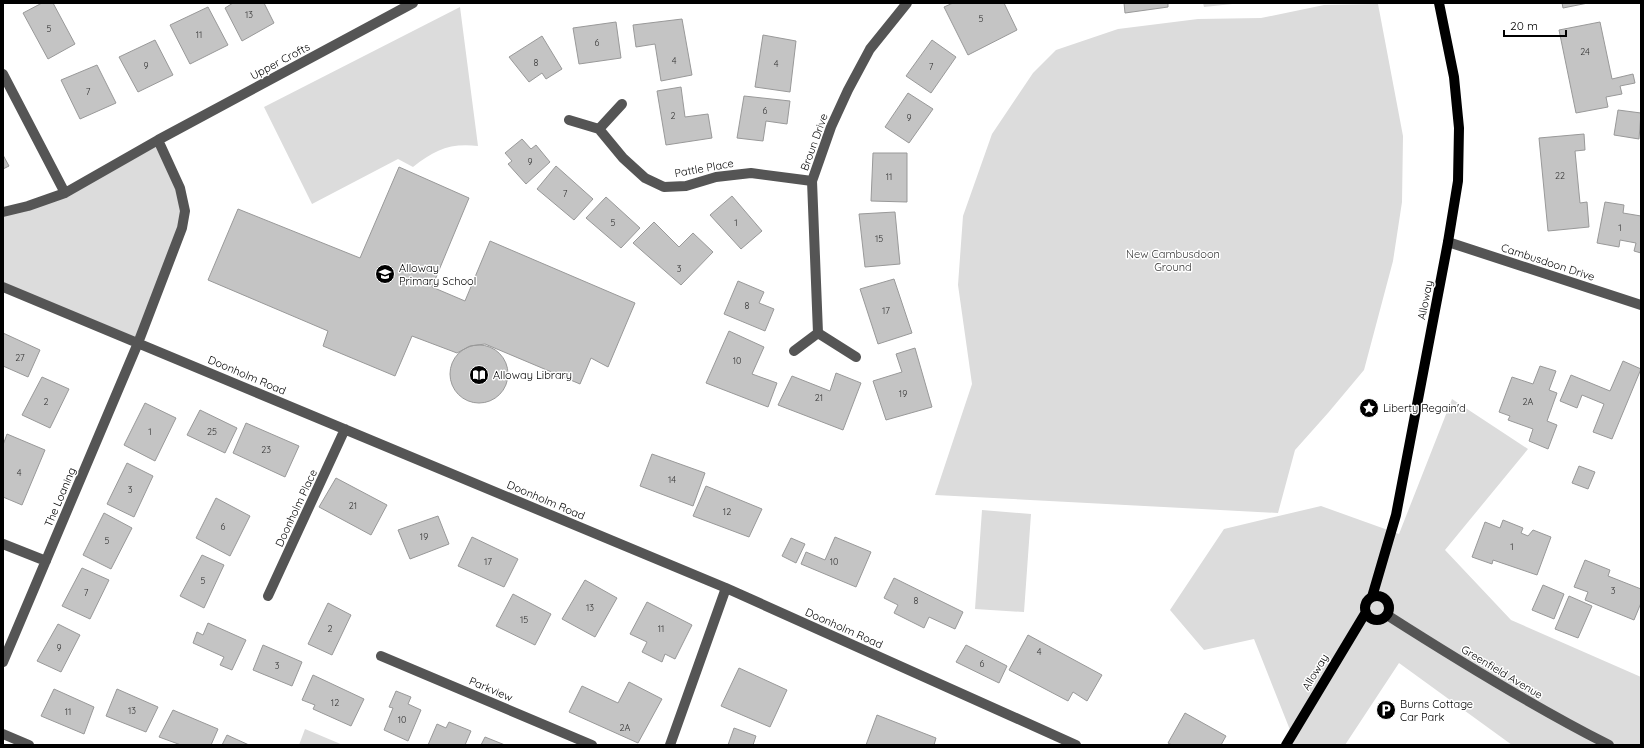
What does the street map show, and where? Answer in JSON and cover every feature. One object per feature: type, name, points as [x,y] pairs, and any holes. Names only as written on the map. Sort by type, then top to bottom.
[{"type":"main road","name":"Alloway","points":[[1372,597],[1396,515],[1448,242],[1458,181],[1459,128],[1454,77],[1439,3]]},
{"type":"main road","points":[[1380,596],[1386,601],[1389,607],[1386,615],[1380,620],[1376,620],[1369,616],[1366,612],[1366,603],[1372,597],[1380,596]]},
{"type":"main road","name":"Alloway","points":[[1286,745],[1366,612]]},
{"type":"street","name":"Upper Crofts","points":[[3,212],[28,206],[65,193],[158,140],[413,3]]},
{"type":"street","name":"Broun Drive","points":[[818,333],[812,181],[831,127],[848,90],[870,49],[907,3]]},
{"type":"street","points":[[3,74],[65,193]]},
{"type":"street","points":[[569,120],[599,129],[622,104]]},
{"type":"street","name":"Pattle Place","points":[[599,129],[623,158],[645,178],[664,187],[686,186],[716,177],[751,172],[812,181]]},
{"type":"street","points":[[138,343],[182,228],[185,211],[180,188],[158,140]]},
{"type":"street","name":"Cambusdoon Drive","points":[[1448,242],[1641,305]]},
{"type":"street","name":"Doonholm Road","points":[[3,286],[726,588],[1076,745]]},
{"type":"street","points":[[794,351],[818,333],[856,357]]},
{"type":"street","name":"The Loaning","points":[[3,662],[138,343]]},
{"type":"street","name":"Doonholm Place","points":[[268,596],[345,429]]},
{"type":"street","points":[[3,544],[46,561]]},
{"type":"street","points":[[670,745],[726,588]]},
{"type":"street","name":"Greenfield Avenue","points":[[1386,615],[1499,685],[1562,721],[1609,745]]},
{"type":"street","name":"Parkview","points":[[381,656],[592,745]]},
{"type":"street","points":[[3,734],[29,745]]},
{"type":"green space","points":[[1203,3],[1242,3],[1204,7]]},
{"type":"green space","name":"New Cambusdoon Ground","points":[[1378,4],[1403,136],[1402,202],[1393,261],[1364,370],[1295,450],[1278,513],[935,495],[972,384],[958,285],[963,216],[992,134],[1033,73],[1056,50],[1118,29],[1198,19],[1261,18],[1324,5]]},
{"type":"green space","points":[[460,7],[478,146],[468,145],[443,149],[428,156],[413,167],[398,159],[312,204],[264,107]]},
{"type":"green space","points":[[158,140],[185,211],[138,343],[3,287],[3,212],[65,193]]},
{"type":"green space","points":[[1452,399],[1528,449],[1445,550],[1511,620],[1641,677],[1641,745],[1512,745],[1399,663],[1345,745],[1290,745],[1292,735],[1254,639],[1204,650],[1170,610],[1224,529],[1321,506],[1399,534]]},
{"type":"green space","points":[[982,510],[1031,514],[1024,612],[975,609]]},
{"type":"green space","points":[[305,729],[343,745],[299,745]]},
{"type":"building","points":[[42,3],[53,3],[75,44],[48,59],[23,13]]},
{"type":"building","points":[[233,3],[264,3],[274,23],[242,41],[225,8]]},
{"type":"building","points":[[953,3],[1004,3],[1017,30],[968,55],[944,7]]},
{"type":"building","points":[[1124,3],[1168,3],[1168,7],[1125,13]]},
{"type":"building","points":[[1562,3],[1588,3],[1563,8]]},
{"type":"building","points":[[208,7],[228,45],[190,64],[170,25]]},
{"type":"building","points":[[682,19],[692,75],[661,81],[655,44],[636,47],[633,25]]},
{"type":"building","points":[[616,22],[621,58],[579,64],[573,28]]},
{"type":"building","points":[[1600,22],[1612,79],[1633,74],[1635,83],[1620,86],[1622,94],[1606,97],[1608,107],[1576,113],[1559,30]]},
{"type":"building","points":[[763,35],[796,41],[790,92],[755,87]]},
{"type":"building","points":[[542,36],[562,69],[546,79],[542,73],[529,82],[509,57]]},
{"type":"building","points":[[155,40],[173,75],[138,92],[119,57]]},
{"type":"building","points":[[932,40],[956,57],[931,93],[906,76]]},
{"type":"building","points":[[97,65],[116,103],[80,119],[61,80]]},
{"type":"building","points":[[681,87],[685,117],[708,114],[712,138],[666,145],[657,91]]},
{"type":"building","points":[[908,93],[933,109],[909,143],[885,127]]},
{"type":"building","points":[[744,96],[790,101],[787,124],[766,121],[763,141],[737,138]]},
{"type":"building","points":[[1618,110],[1641,113],[1639,139],[1614,135]]},
{"type":"building","points":[[1584,134],[1585,150],[1575,151],[1580,203],[1587,202],[1589,227],[1548,231],[1539,138]]},
{"type":"building","points":[[522,139],[531,149],[536,145],[550,162],[526,184],[508,164],[512,161],[505,153]]},
{"type":"building","points":[[873,153],[907,153],[907,202],[871,201]]},
{"type":"building","points":[[3,155],[9,166],[3,169]]},
{"type":"building","points":[[556,166],[593,199],[574,220],[537,189]]},
{"type":"building","points":[[399,167],[469,198],[432,287],[465,301],[490,241],[635,303],[608,367],[591,358],[580,384],[485,344],[470,346],[457,353],[412,336],[395,376],[323,346],[328,331],[208,280],[238,209],[360,258]]},
{"type":"building","points":[[732,196],[762,231],[741,249],[710,215]]},
{"type":"building","points":[[606,197],[640,228],[621,248],[586,218]]},
{"type":"building","points":[[1605,202],[1624,205],[1623,213],[1641,216],[1641,253],[1634,251],[1636,243],[1620,240],[1619,247],[1597,243]]},
{"type":"building","points":[[895,212],[900,264],[865,267],[859,214]]},
{"type":"building","points":[[654,222],[679,247],[693,233],[713,252],[681,285],[633,243]]},
{"type":"building","points":[[894,279],[912,333],[878,344],[860,289]]},
{"type":"building","points":[[738,281],[764,292],[759,303],[774,309],[765,331],[724,314]]},
{"type":"building","points":[[729,331],[764,347],[752,374],[777,383],[768,407],[706,383]]},
{"type":"building","points":[[3,333],[40,350],[28,377],[3,366]]},
{"type":"building","name":"Alloway Library","points":[[473,345],[485,345],[495,349],[504,358],[508,368],[508,380],[500,395],[485,403],[473,403],[463,399],[454,390],[450,380],[450,368],[454,358],[463,349]]},
{"type":"building","points":[[915,348],[932,407],[886,420],[873,381],[902,372],[896,354]]},
{"type":"building","points":[[1623,361],[1641,369],[1612,439],[1593,432],[1604,404],[1582,395],[1577,408],[1560,401],[1571,375],[1610,391]]},
{"type":"building","points":[[1540,366],[1556,371],[1549,390],[1557,393],[1547,421],[1557,425],[1548,449],[1529,441],[1533,429],[1508,420],[1510,416],[1499,412],[1512,377],[1533,384]]},
{"type":"building","points":[[836,373],[861,383],[843,430],[778,405],[792,376],[830,391]]},
{"type":"building","points":[[42,377],[69,389],[50,428],[22,415]]},
{"type":"building","points":[[145,403],[176,418],[155,461],[124,445]]},
{"type":"building","points":[[200,410],[237,428],[225,453],[187,435]]},
{"type":"building","points":[[246,423],[299,446],[285,477],[233,453]]},
{"type":"building","points":[[7,434],[45,450],[22,505],[3,497],[3,445]]},
{"type":"building","points":[[652,454],[705,473],[693,506],[640,486]]},
{"type":"building","points":[[127,463],[153,476],[134,517],[107,504]]},
{"type":"building","points":[[1579,466],[1595,472],[1588,489],[1572,483]]},
{"type":"building","points":[[336,478],[387,505],[371,535],[319,507]]},
{"type":"building","points":[[706,486],[762,509],[749,537],[693,516]]},
{"type":"building","points":[[216,498],[250,516],[230,556],[196,538]]},
{"type":"building","points":[[104,513],[132,528],[111,569],[83,555]]},
{"type":"building","points":[[438,516],[449,544],[410,559],[398,530]]},
{"type":"building","points":[[1503,520],[1523,528],[1521,533],[1528,536],[1533,530],[1551,537],[1537,575],[1493,560],[1492,564],[1472,557],[1485,522],[1500,528]]},
{"type":"building","points":[[472,537],[518,559],[504,587],[458,566]]},
{"type":"building","points":[[835,537],[871,552],[856,587],[801,564],[806,552],[825,560]]},
{"type":"building","points":[[791,538],[805,544],[796,563],[782,556]]},
{"type":"building","points":[[202,555],[224,565],[204,608],[180,596]]},
{"type":"building","points":[[1585,560],[1610,570],[1608,576],[1641,589],[1641,603],[1634,620],[1585,600],[1588,592],[1574,587]]},
{"type":"building","points":[[82,568],[109,580],[90,619],[62,606]]},
{"type":"building","points":[[894,578],[963,612],[955,629],[929,617],[924,628],[894,613],[898,605],[884,598]]},
{"type":"building","points":[[585,580],[617,598],[595,637],[562,619]]},
{"type":"building","points":[[1543,585],[1564,594],[1554,619],[1532,610]]},
{"type":"building","points":[[513,594],[551,614],[535,645],[496,626]]},
{"type":"building","points":[[1569,596],[1592,606],[1578,638],[1555,629]]},
{"type":"building","points":[[647,602],[692,625],[675,659],[665,654],[662,662],[642,652],[647,642],[630,634]]},
{"type":"building","points":[[328,603],[351,615],[332,655],[308,644]]},
{"type":"building","points":[[208,623],[246,640],[232,670],[220,665],[224,657],[193,643],[197,632],[203,635]]},
{"type":"building","points":[[58,624],[80,635],[61,672],[37,661]]},
{"type":"building","points":[[1028,635],[1102,675],[1087,701],[1073,692],[1068,701],[1009,670]]},
{"type":"building","points":[[263,645],[302,662],[292,686],[253,670]]},
{"type":"building","points":[[966,645],[1007,666],[999,683],[956,662]]},
{"type":"building","points":[[739,668],[787,690],[770,727],[721,706]]},
{"type":"building","points":[[313,675],[364,699],[351,726],[313,709],[315,705],[302,700]]},
{"type":"building","points":[[629,682],[662,699],[638,743],[569,712],[582,686],[618,703]]},
{"type":"building","points":[[54,689],[94,707],[84,734],[41,716]]},
{"type":"building","points":[[117,689],[158,707],[146,732],[106,716]]},
{"type":"building","points":[[396,691],[411,697],[408,704],[421,710],[408,741],[384,730],[393,708],[389,707]]},
{"type":"building","points":[[173,710],[218,729],[211,745],[181,745],[159,737]]},
{"type":"building","points":[[1185,713],[1226,736],[1221,745],[1172,745],[1168,743]]},
{"type":"building","points":[[877,715],[936,738],[934,745],[866,745]]},
{"type":"building","points":[[449,722],[471,731],[465,745],[428,745],[437,724],[446,728]]},
{"type":"building","points":[[734,728],[756,736],[753,745],[728,745]]},
{"type":"building","points":[[227,735],[249,745],[222,745]]},
{"type":"building","points":[[485,737],[505,745],[481,745]]},
{"type":"place","name":"Alloway Primary School","points":[[385,274]]},
{"type":"place","name":"Alloway Library","points":[[479,375]]},
{"type":"place","name":"Liberty Regain'd","points":[[1369,408]]},
{"type":"place","name":"Burns Cottage Car Park","points":[[1386,710]]}]
